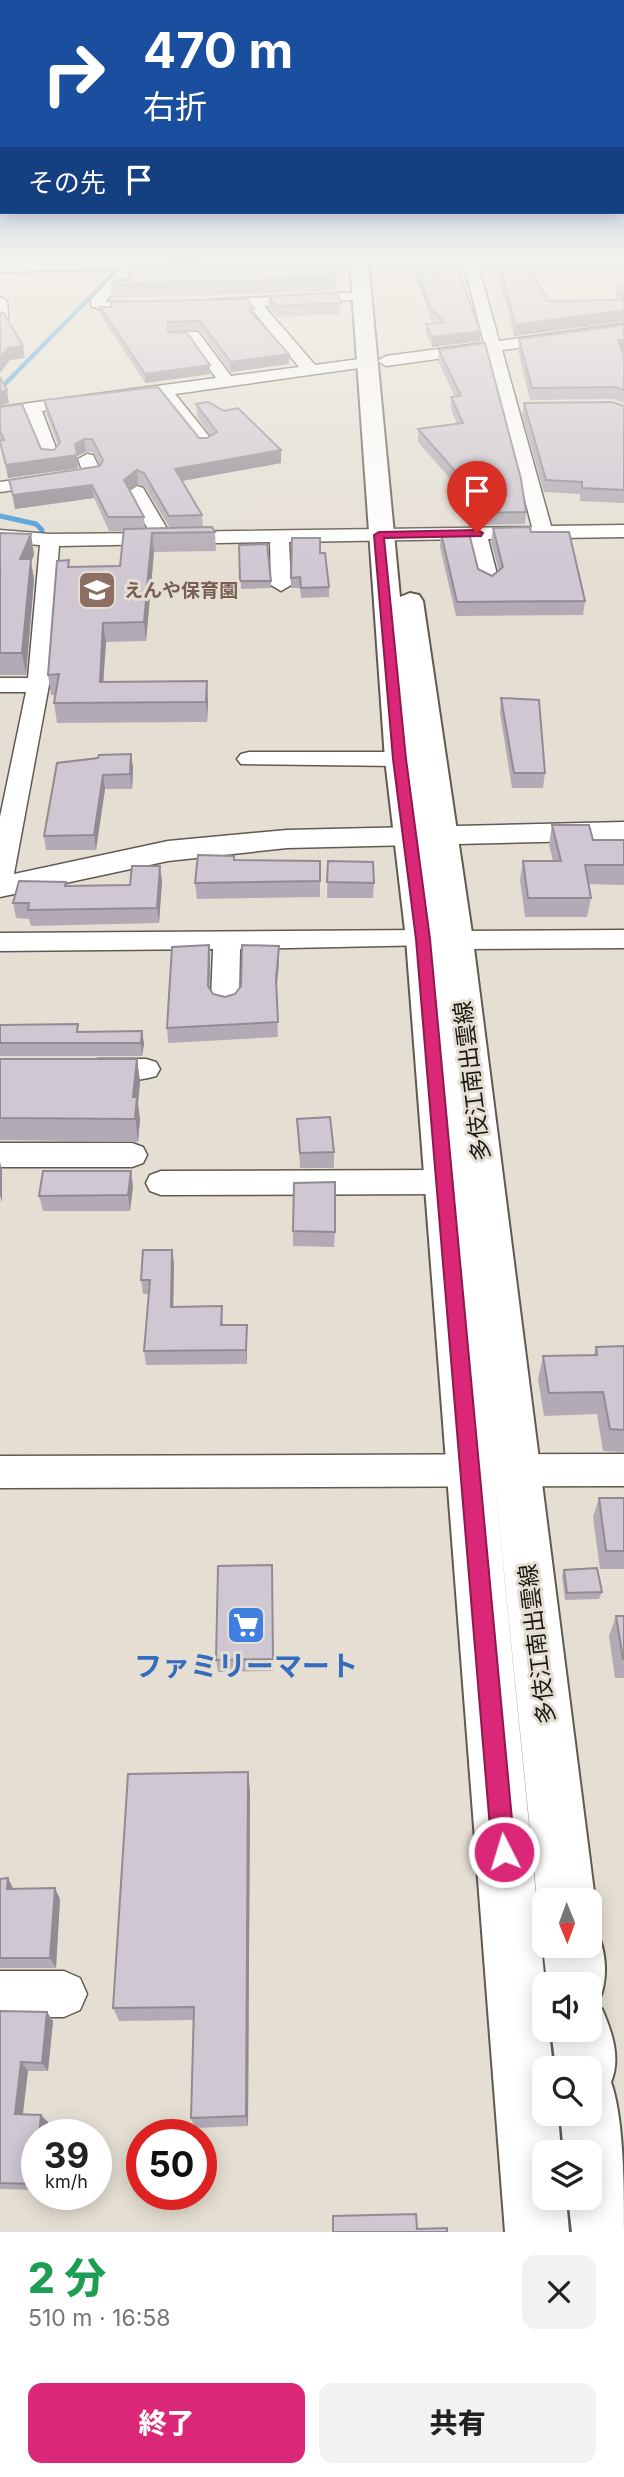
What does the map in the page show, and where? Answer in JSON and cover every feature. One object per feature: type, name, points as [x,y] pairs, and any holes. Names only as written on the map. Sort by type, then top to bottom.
[{"type":"main road","name":"多伎江南出雲線","points":[[377,365],[390,535],[400,759],[426,837]]},
{"type":"main road","name":"多伎江南出雲線","points":[[390,535],[426,837],[517,1472],[565,1888]]},
{"type":"main road","name":"多伎江南出雲線","points":[[440,939],[445,1182],[537,2232]]},
{"type":"main road","points":[[592,2126],[604,2232]]},
{"type":"street","points":[[215,365],[227,382]]},
{"type":"street","points":[[306,365],[311,371]]},
{"type":"street","points":[[0,412],[354,365]]},
{"type":"street","points":[[499,365],[515,408],[543,532]]},
{"type":"street","points":[[163,390],[206,444]]},
{"type":"street","points":[[32,408],[50,456]]},
{"type":"street","points":[[0,487],[93,474],[87,459]]},
{"type":"street","points":[[137,492],[163,538]]},
{"type":"street","points":[[0,537],[50,540],[624,531]]},
{"type":"street","points":[[477,533],[489,582]]},
{"type":"street","points":[[279,537],[281,586]]},
{"type":"street","points":[[0,879],[38,685],[50,540]]},
{"type":"street","points":[[0,685],[38,685]]},
{"type":"street","points":[[249,759],[400,759]]},
{"type":"street","points":[[0,887],[168,851],[287,839],[624,831]]},
{"type":"street","points":[[0,942],[624,939]]},
{"type":"street","points":[[225,1000],[227,940]]},
{"type":"street","points":[[66,1069],[146,1069]]},
{"type":"street","points":[[0,1154],[132,1155]]},
{"type":"street","points":[[161,1183],[445,1182]]},
{"type":"street","points":[[0,1472],[517,1472],[624,1469]]},
{"type":"street","points":[[0,1994],[64,1994]]},
{"type":"building","points":[[139,365],[209,365],[145,374]]},
{"type":"building","points":[[446,365],[491,365],[521,479],[526,512],[476,513],[468,471],[455,471],[418,429],[463,423],[451,397],[461,396]]},
{"type":"building","points":[[526,365],[624,365],[624,390],[615,387],[532,388]]},
{"type":"building","points":[[0,377],[7,390],[0,392]]},
{"type":"building","points":[[158,387],[199,438],[207,438],[217,432],[196,404],[208,402],[224,411],[238,408],[281,450],[175,469],[202,515],[169,516],[144,473],[137,470],[124,480],[144,517],[108,517],[92,485],[13,495],[9,480],[100,466],[103,460],[92,439],[84,439],[75,444],[77,455],[6,465],[0,442],[4,440],[0,431],[0,407],[22,404],[41,449],[54,450],[60,442],[44,400]]},
{"type":"building","points":[[612,402],[624,406],[624,490],[582,488],[582,482],[546,480],[524,403]]},
{"type":"building","points":[[212,527],[215,532],[152,533],[144,622],[103,623],[100,682],[207,681],[206,702],[54,703],[59,674],[48,675],[57,561],[69,560],[68,567],[120,566],[124,529]]},
{"type":"building","points":[[530,527],[531,532],[569,532],[585,601],[457,602],[441,533],[469,533],[478,569],[492,576],[503,567],[493,528]]},
{"type":"building","points":[[1,533],[31,534],[20,559],[31,559],[22,653],[0,653]]},
{"type":"building","points":[[292,538],[320,538],[320,553],[325,553],[329,587],[301,588],[300,577],[291,578]]},
{"type":"building","points":[[267,544],[271,581],[240,581],[239,545]]},
{"type":"building","points":[[501,698],[539,700],[545,773],[514,773]]},
{"type":"building","points":[[131,754],[130,774],[103,775],[94,835],[44,836],[57,763],[98,758],[99,755]]},
{"type":"building","points":[[552,825],[589,825],[593,840],[624,840],[624,865],[585,865],[591,898],[528,898],[523,861],[561,861]]},
{"type":"building","points":[[198,855],[234,856],[234,860],[320,861],[320,881],[195,883]]},
{"type":"building","points":[[328,861],[373,862],[374,883],[327,882]]},
{"type":"building","points":[[132,866],[160,866],[157,908],[28,910],[29,903],[13,903],[19,881],[66,882],[65,886],[130,885]]},
{"type":"building","points":[[209,945],[208,986],[213,994],[225,997],[235,994],[241,986],[242,945],[279,946],[276,980],[278,1022],[167,1028],[172,947]]},
{"type":"building","points":[[78,1024],[77,1032],[142,1031],[141,1043],[0,1043],[0,1025]]},
{"type":"building","points":[[0,1059],[137,1059],[133,1097],[137,1097],[135,1119],[0,1118]]},
{"type":"building","points":[[330,1117],[334,1152],[300,1153],[297,1119]]},
{"type":"building","points":[[43,1171],[131,1171],[128,1195],[39,1196]]},
{"type":"building","points":[[335,1182],[335,1232],[293,1231],[294,1183]]},
{"type":"building","points":[[143,1250],[172,1250],[171,1307],[222,1306],[221,1325],[247,1325],[246,1350],[144,1351],[150,1280],[141,1280]]},
{"type":"building","points":[[624,1346],[624,1430],[610,1429],[603,1392],[549,1393],[543,1356],[597,1355],[596,1347]]},
{"type":"building","points":[[599,1498],[624,1498],[624,1551],[606,1551]]},
{"type":"building","name":"ファミリーマート","points":[[272,1565],[273,1659],[216,1660],[218,1566]]},
{"type":"building","points":[[597,1568],[602,1592],[567,1593],[564,1570]]},
{"type":"building","points":[[616,1616],[624,1616],[624,1659],[623,1659]]},
{"type":"building","points":[[248,1772],[246,2116],[191,2118],[194,2007],[113,2008],[128,1774]]},
{"type":"building","points":[[8,1878],[7,1889],[55,1888],[50,1958],[0,1958],[0,1879]]},
{"type":"building","points":[[0,2011],[47,2012],[42,2063],[21,2062],[15,2114],[41,2115],[41,2119],[21,2119],[21,2184],[0,2183]]},
{"type":"building","points":[[416,2214],[417,2229],[447,2228],[447,2232],[333,2232],[333,2216]]},
{"type":"waterway","points":[[0,389],[23,365]]},
{"type":"waterway","points":[[0,516],[36,524],[42,530],[41,541]]},
{"type":"place","name":"えんや保育園","points":[[97,590]]},
{"type":"place","name":"ファミリーマート","points":[[246,1625]]},
{"type":"route","points":[[477,533],[379,535],[400,759],[423,939],[504,1852]]}]
